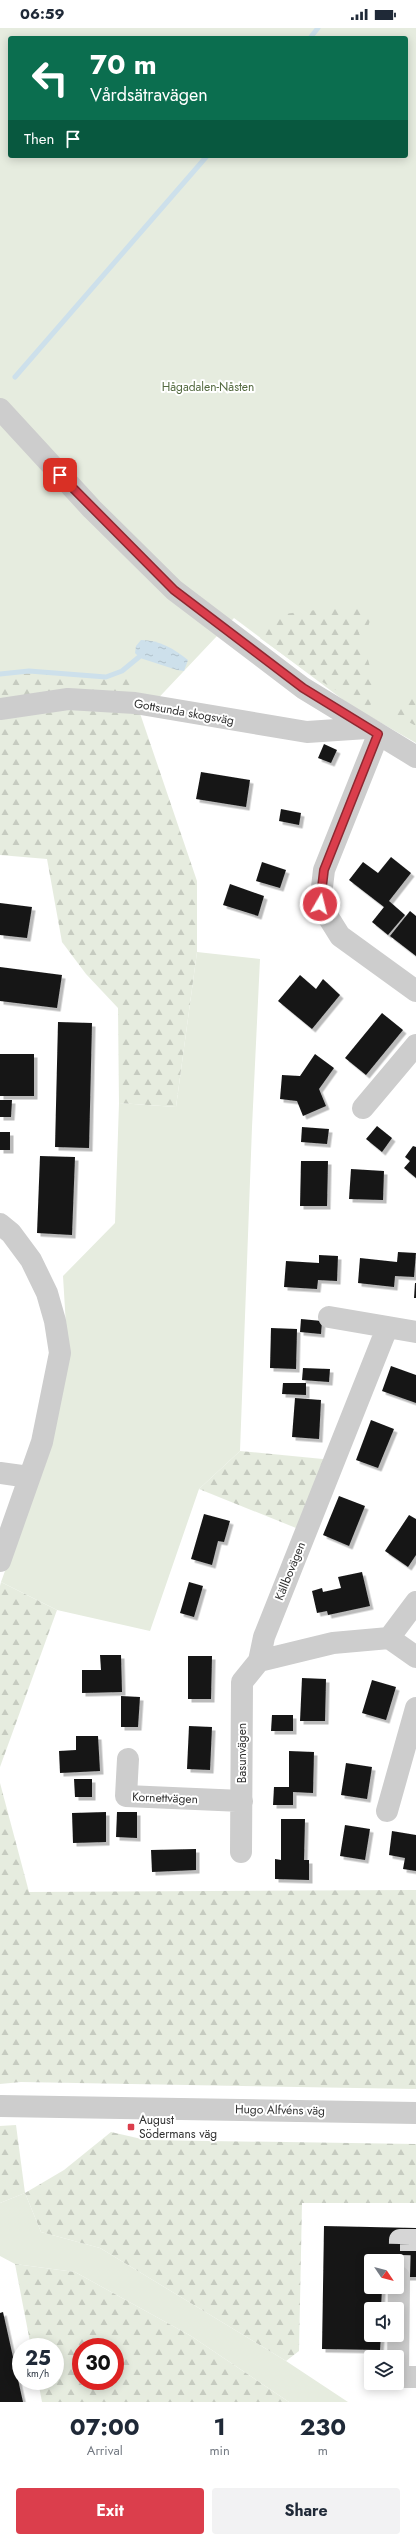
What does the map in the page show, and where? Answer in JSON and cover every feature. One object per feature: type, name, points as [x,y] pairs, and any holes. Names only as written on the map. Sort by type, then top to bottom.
[{"type":"street","points":[[0,409],[92,509],[174,590],[303,688],[416,757]]},
{"type":"street","name":"Gottsunda skogsväg","points":[[0,709],[68,699],[135,703],[307,732],[373,731]]},
{"type":"street","points":[[373,731],[324,870],[320,904],[340,936],[416,991]]},
{"type":"street","points":[[363,1108],[416,1045]]},
{"type":"street","points":[[0,1224],[12,1234],[31,1260],[47,1293],[55,1320],[60,1353],[42,1442],[0,1561]]},
{"type":"street","points":[[329,1317],[416,1332]]},
{"type":"street","name":"Källbovägen","points":[[259,1661],[264,1637],[387,1328]]},
{"type":"street","points":[[0,1473],[30,1477]]},
{"type":"street","points":[[389,1638],[416,1602]]},
{"type":"street","points":[[259,1661],[333,1643],[389,1638],[416,1657]]},
{"type":"street","name":"Basunvägen","points":[[241,1852],[242,1682],[259,1661]]},
{"type":"street","points":[[387,1811],[416,1708]]},
{"type":"street","name":"Kornettvägen","points":[[128,1759],[126,1796],[242,1801]]},
{"type":"street","name":"Hugo Alfvéns väg","points":[[0,2106],[416,2113]]},
{"type":"street","points":[[399,2294],[398,2377],[416,2378]]},
{"type":"green space","name":"Hågadalen-Nåsten","points":[[0,28],[416,28],[416,743],[350,705],[234,618],[148,709],[0,690]]},
{"type":"green space","points":[[340,607],[361,608],[371,617],[368,627],[358,630],[371,670],[373,689],[369,710],[314,677],[260,638],[276,615]]},
{"type":"green space","points":[[22,673],[128,678],[197,881],[197,952],[176,1107],[119,1103],[118,1008],[86,974],[62,942],[47,859],[0,855],[0,676]]},
{"type":"green space","points":[[416,695],[416,726],[387,710]]},
{"type":"green space","points":[[197,952],[260,959],[240,1451],[199,1489],[150,1631],[57,1610],[1,1582],[38,1480],[68,1359],[63,1276],[115,1223],[119,1103],[176,1107]]},
{"type":"green space","points":[[240,1451],[333,1460],[306,1532],[199,1489]]},
{"type":"green space","points":[[1,1582],[57,1610],[0,1767],[0,1586]]},
{"type":"green space","points":[[0,1783],[29,1892],[416,1890],[416,2089],[21,2082],[0,2084]]},
{"type":"green space","points":[[16,2125],[25,2193],[0,2203],[0,2126]]},
{"type":"green space","points":[[111,2132],[146,2140],[416,2144],[416,2203],[302,2203],[299,2351],[286,2361],[100,2248],[41,2232],[25,2193],[64,2170]]},
{"type":"green space","points":[[25,2193],[41,2232],[100,2248],[286,2361],[348,2402],[289,2402],[191,2336],[75,2272],[15,2264],[0,2256],[0,2203]]},
{"type":"green space","points":[[15,2264],[75,2272],[191,2336],[289,2402],[42,2402],[40,2390],[64,2390],[64,2338],[29,2338]]},
{"type":"water","points":[[141,640],[161,643],[183,656],[188,660],[184,671],[140,658],[135,653],[136,646]]},
{"type":"building","points":[[324,744],[337,750],[331,763],[318,758]]},
{"type":"building","points":[[201,772],[250,780],[246,807],[196,799]]},
{"type":"building","points":[[281,809],[301,813],[299,825],[279,821]]},
{"type":"building","points":[[391,857],[411,873],[389,901],[405,915],[388,935],[372,922],[384,907],[349,880],[363,862],[378,873]]},
{"type":"building","points":[[262,862],[286,870],[280,888],[256,881]]},
{"type":"building","points":[[230,884],[264,896],[258,916],[223,905]]},
{"type":"building","points":[[0,903],[32,907],[27,938],[0,935]]},
{"type":"building","points":[[410,911],[416,916],[416,956],[390,936]]},
{"type":"building","points":[[0,967],[62,975],[57,1008],[0,1001]]},
{"type":"building","points":[[300,975],[316,989],[323,979],[340,995],[312,1029],[278,1001]]},
{"type":"building","points":[[382,1013],[403,1030],[366,1075],[345,1058]]},
{"type":"building","points":[[58,1022],[92,1023],[89,1148],[55,1147]]},
{"type":"building","points":[[0,1054],[34,1054],[34,1096],[0,1096]]},
{"type":"building","points":[[315,1054],[334,1068],[319,1089],[326,1106],[303,1116],[297,1101],[280,1099],[282,1075],[300,1076]]},
{"type":"building","points":[[0,1100],[12,1100],[11,1117],[0,1117]]},
{"type":"building","points":[[377,1126],[392,1138],[382,1152],[366,1139]]},
{"type":"building","points":[[302,1127],[329,1129],[327,1144],[301,1142]]},
{"type":"building","points":[[0,1132],[10,1132],[10,1150],[0,1150]]},
{"type":"building","points":[[413,1146],[416,1147],[416,1178],[404,1168],[410,1161],[405,1157]]},
{"type":"building","points":[[40,1156],[75,1157],[72,1235],[37,1233]]},
{"type":"building","points":[[301,1161],[328,1161],[327,1206],[300,1206]]},
{"type":"building","points":[[351,1169],[384,1171],[383,1200],[349,1199]]},
{"type":"building","points":[[398,1252],[416,1253],[414,1277],[395,1276],[394,1287],[358,1283],[360,1258],[397,1262]]},
{"type":"building","points":[[319,1255],[338,1256],[337,1281],[318,1280],[317,1289],[284,1287],[286,1261],[319,1263]]},
{"type":"building","points":[[415,1283],[416,1298],[414,1298]]},
{"type":"building","points":[[301,1319],[322,1321],[321,1334],[300,1332]]},
{"type":"building","points":[[271,1328],[297,1329],[296,1369],[270,1368]]},
{"type":"building","points":[[391,1366],[416,1375],[416,1403],[382,1391]]},
{"type":"building","points":[[303,1368],[330,1369],[329,1382],[302,1380]]},
{"type":"building","points":[[283,1383],[306,1383],[306,1395],[282,1394]]},
{"type":"building","points":[[295,1398],[321,1400],[319,1439],[292,1437]]},
{"type":"building","points":[[371,1420],[394,1429],[378,1468],[356,1460]]},
{"type":"building","points":[[339,1496],[365,1506],[349,1546],[323,1535]]},
{"type":"building","points":[[204,1514],[230,1521],[224,1542],[218,1541],[212,1565],[191,1559]]},
{"type":"building","points":[[409,1515],[416,1519],[416,1555],[408,1567],[385,1551]]},
{"type":"building","points":[[362,1572],[370,1606],[328,1615],[327,1611],[317,1613],[312,1591],[322,1588],[323,1592],[341,1588],[338,1577]]},
{"type":"building","points":[[189,1582],[203,1586],[194,1617],[180,1613]]},
{"type":"building","points":[[100,1655],[121,1655],[122,1692],[82,1693],[82,1670],[101,1670]]},
{"type":"building","points":[[188,1656],[212,1656],[211,1699],[188,1699]]},
{"type":"building","points":[[302,1678],[326,1679],[325,1721],[300,1721]]},
{"type":"building","points":[[372,1680],[396,1687],[386,1720],[362,1713]]},
{"type":"building","points":[[121,1696],[140,1697],[138,1727],[121,1727]]},
{"type":"building","points":[[272,1715],[293,1715],[293,1731],[271,1731]]},
{"type":"building","points":[[189,1726],[212,1727],[210,1770],[187,1769]]},
{"type":"building","points":[[76,1736],[98,1736],[100,1771],[60,1773],[59,1751],[76,1750]]},
{"type":"building","points":[[289,1751],[314,1752],[313,1793],[293,1792],[293,1805],[273,1805],[274,1787],[289,1787]]},
{"type":"building","points":[[346,1763],[372,1767],[367,1799],[341,1795]]},
{"type":"building","points":[[74,1779],[92,1779],[92,1797],[75,1797]]},
{"type":"building","points":[[106,1812],[106,1842],[73,1843],[72,1813]]},
{"type":"building","points":[[117,1812],[137,1812],[137,1838],[116,1837]]},
{"type":"building","points":[[281,1819],[305,1819],[304,1860],[309,1860],[309,1880],[275,1879],[275,1859],[281,1860]]},
{"type":"building","points":[[345,1825],[370,1829],[365,1860],[340,1856]]},
{"type":"building","points":[[392,1831],[416,1835],[416,1871],[403,1869],[405,1858],[389,1855]]},
{"type":"building","points":[[196,1849],[196,1870],[152,1872],[151,1850]]},
{"type":"building","points":[[324,2226],[416,2228],[416,2277],[404,2277],[404,2254],[364,2254],[364,2294],[382,2294],[381,2302],[364,2302],[364,2342],[381,2342],[380,2350],[322,2349]]},
{"type":"building","points":[[3,2312],[12,2352],[12,2390],[20,2390],[23,2402],[0,2402],[0,2313]]},
{"type":"waterway","points":[[312,36],[318,28]]},
{"type":"waterway","points":[[15,377],[205,158]]},
{"type":"waterway","points":[[0,674],[29,671],[106,677],[122,671],[139,657]]},
{"type":"tunnel","points":[[400,2254],[400,2240],[416,2240]]},
{"type":"place","name":"August Södermans väg","points":[[131,2127]]},
{"type":"route","points":[[60,475],[92,509],[174,590],[303,688],[378,734],[324,870],[320,904]]}]
